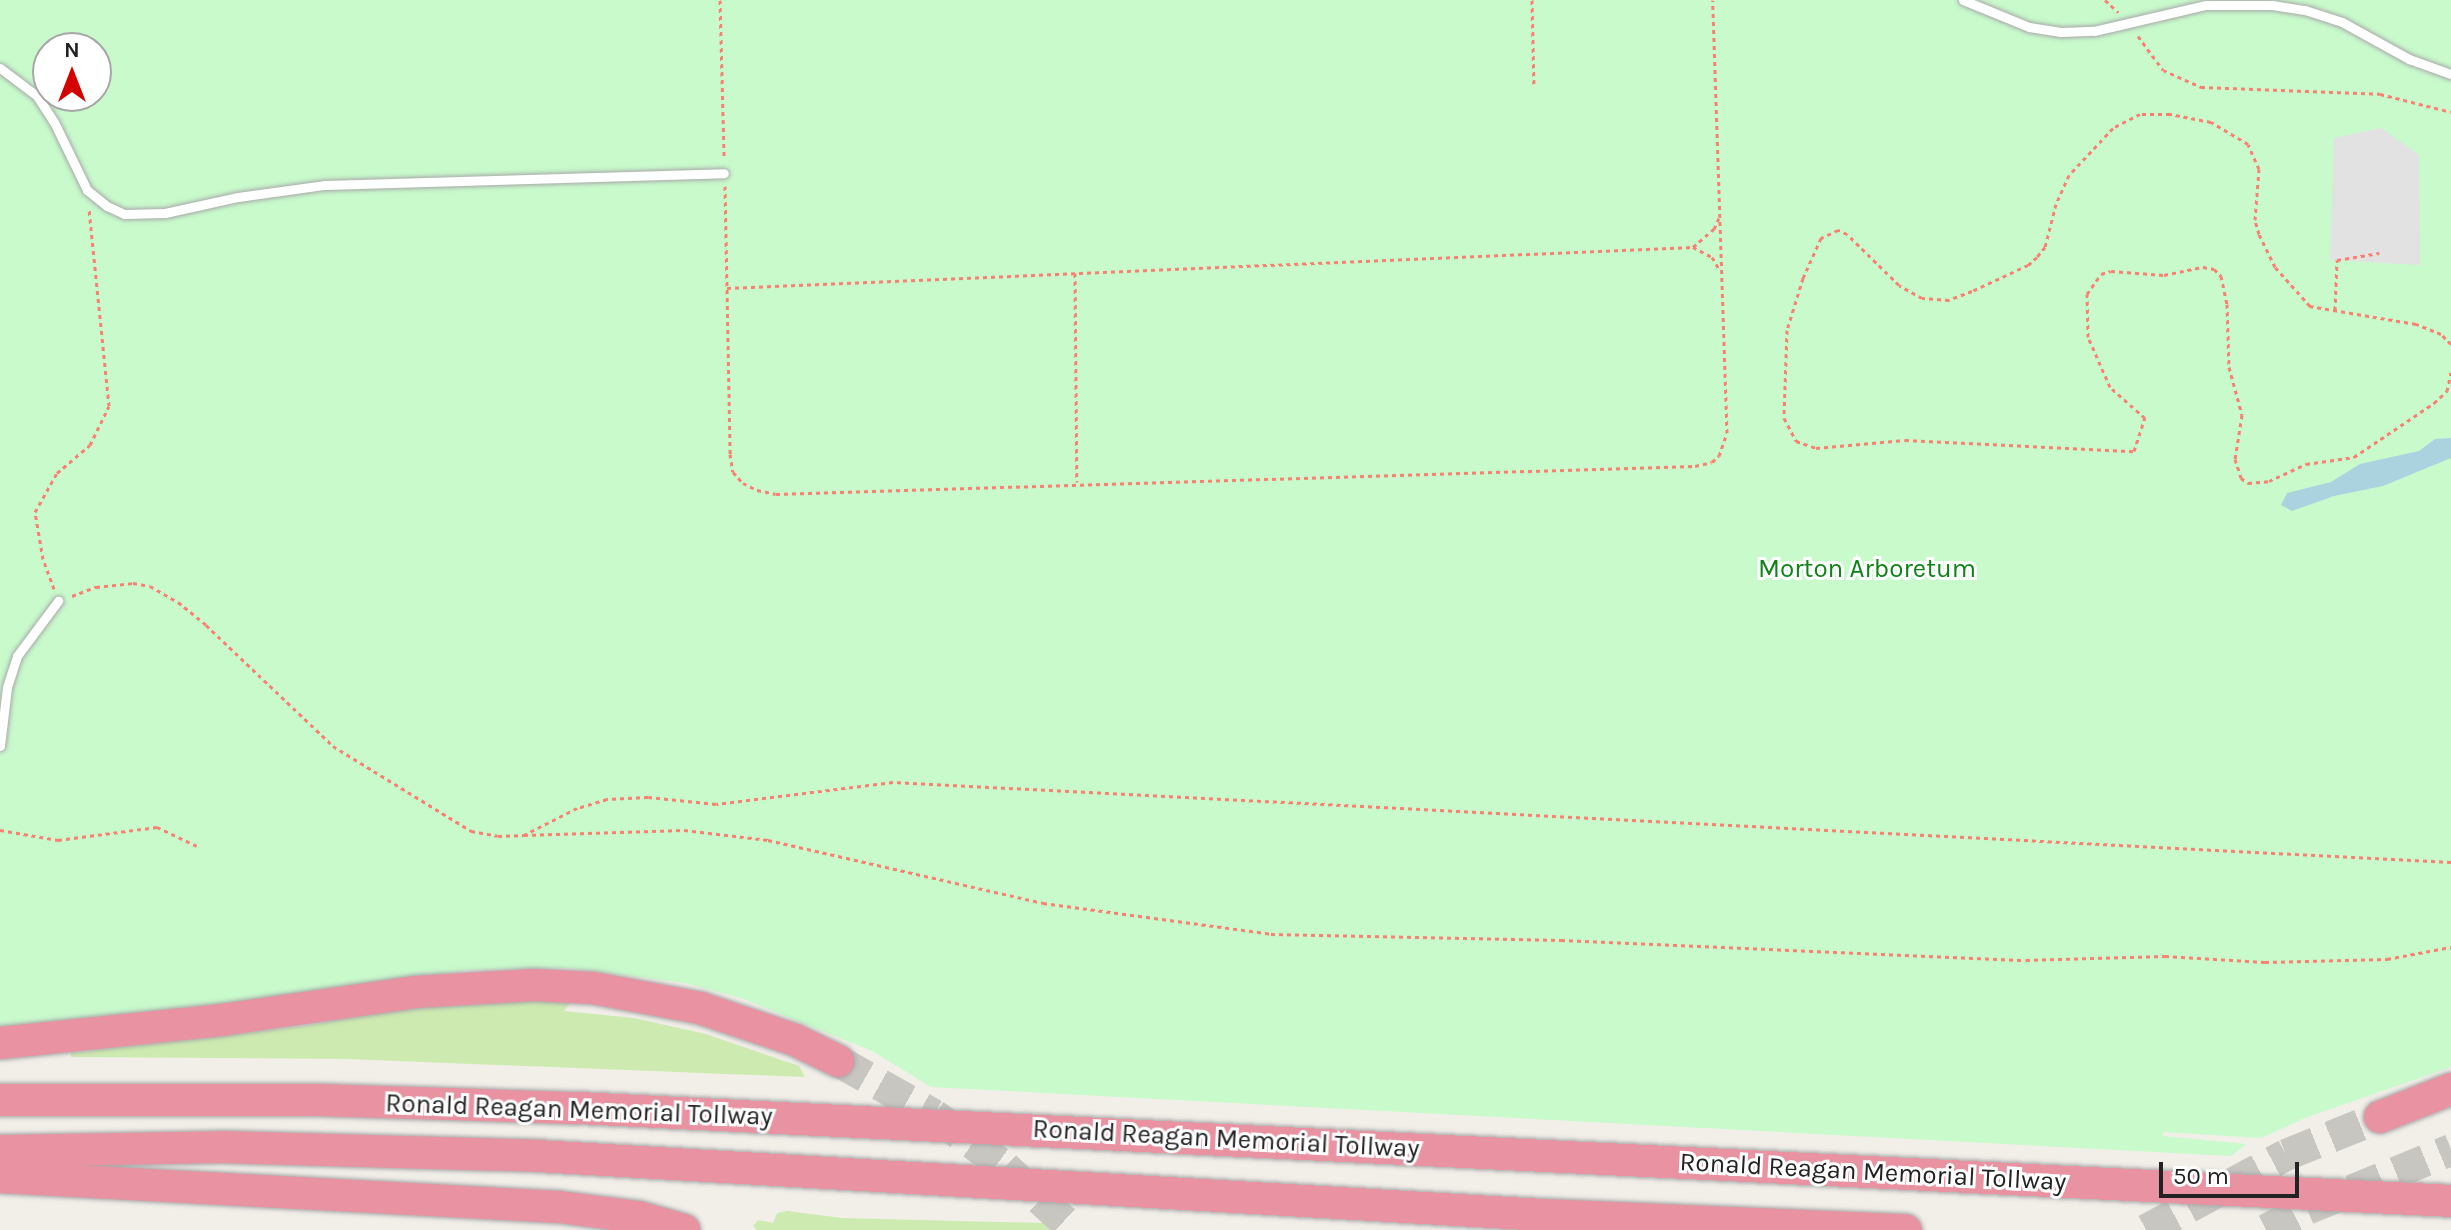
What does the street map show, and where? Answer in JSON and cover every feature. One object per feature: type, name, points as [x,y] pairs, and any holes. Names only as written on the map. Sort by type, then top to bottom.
[{"type":"highway","points":[[0,1043],[152,1029],[415,992],[534,985],[593,988],[676,1002],[748,1023],[838,1061]]},
{"type":"highway","points":[[2380,1117],[2451,1089]]},
{"type":"highway","name":"Ronald Reagan Memorial Tollway","points":[[0,1100],[318,1100],[594,1108],[2451,1201]]},
{"type":"highway","name":"Ronald Reagan Memorial Tollway","points":[[0,1151],[222,1147],[538,1156],[1542,1215],[1906,1230]]},
{"type":"highway","points":[[0,1177],[559,1207],[638,1217],[684,1230]]},
{"type":"lane","points":[[1963,0],[2029,27],[2050,31],[2094,31],[2206,5],[2240,3],[2305,10],[2342,22],[2409,59],[2451,74]]},
{"type":"lane","points":[[0,68],[37,96],[54,122],[87,190],[107,206],[124,214],[142,215],[325,185],[724,173]]},
{"type":"lane","points":[[0,746],[7,687],[17,656],[58,601]]},
{"type":"path","points":[[720,0],[730,454],[733,472],[743,483],[776,494],[1695,466],[1712,462],[1724,447],[1727,433],[1713,0]]},
{"type":"path","points":[[1532,0],[1534,85]]},
{"type":"path","points":[[2105,0],[2130,23],[2163,70],[2201,87],[2380,94],[2450,114]]},
{"type":"path","points":[[2451,344],[2441,334],[2416,324],[2310,306],[2300,298],[2268,254],[2255,220],[2259,169],[2248,144],[2211,122],[2170,114],[2140,114],[2113,128],[2069,175],[2056,204],[2045,247],[2037,257],[2028,265],[1949,300],[1922,298],[1899,285],[1847,234],[1838,230],[1821,238],[1803,278],[1787,330],[1784,418],[1796,441],[1816,448],[1905,440],[2134,451],[2145,418],[2110,387],[2088,337],[2087,294],[2101,274],[2111,271],[2164,275],[2203,267],[2214,269],[2221,276],[2227,304],[2229,367],[2242,415],[2242,431],[2235,459],[2241,478],[2248,483],[2269,481],[2306,464],[2354,457],[2434,403],[2447,391],[2451,372]]},
{"type":"path","points":[[87,190],[109,406],[90,445],[57,473],[35,512],[43,559],[58,601],[96,587],[133,583],[150,586],[206,625],[333,746],[471,831],[498,836],[684,830],[768,840],[1043,903],[1271,934],[1561,940],[2026,960],[2165,956],[2265,962],[2387,959],[2451,947]]},
{"type":"path","points":[[1693,247],[1714,229],[1720,216]]},
{"type":"path","points":[[727,288],[1693,247],[1712,257],[1722,274]]},
{"type":"path","points":[[2335,310],[2337,260],[2379,253]]},
{"type":"path","points":[[1075,273],[1077,483]]},
{"type":"path","points":[[524,835],[577,808],[607,799],[648,797],[716,804],[893,782],[2451,862]]},
{"type":"path","points":[[0,830],[58,840],[157,827],[197,846]]},
{"type":"green space","name":"Morton Arboretum","points":[[0,0],[2451,0],[2451,1067],[2305,1118],[2261,1138],[2163,1132],[2163,1136],[2246,1144],[2231,1156],[931,1087],[872,1051],[741,998],[685,983],[568,968],[469,970],[350,989],[0,1031]]},
{"type":"green space","points":[[568,994],[569,1005],[564,1011],[634,1018],[706,1034],[799,1066],[805,1077],[347,1059],[71,1057],[71,1053],[305,1026],[398,1008]]},
{"type":"green space","points":[[787,1211],[842,1218],[1043,1223],[1050,1230],[757,1230],[753,1226],[758,1220],[773,1223],[777,1213]]},
{"type":"shaded area","points":[[2381,128],[2419,155],[2420,265],[2330,260],[2334,138]]},
{"type":"water","points":[[2451,438],[2451,458],[2383,486],[2334,496],[2292,511],[2281,505],[2287,493],[2331,482],[2360,464],[2419,451],[2435,439]]},
{"type":"tunnel","points":[[838,1061],[934,1115],[1005,1167],[1074,1230]]},
{"type":"tunnel","points":[[2146,1230],[2286,1155],[2380,1117]]},
{"type":"tunnel","points":[[2266,1230],[2307,1209],[2451,1150]]}]
